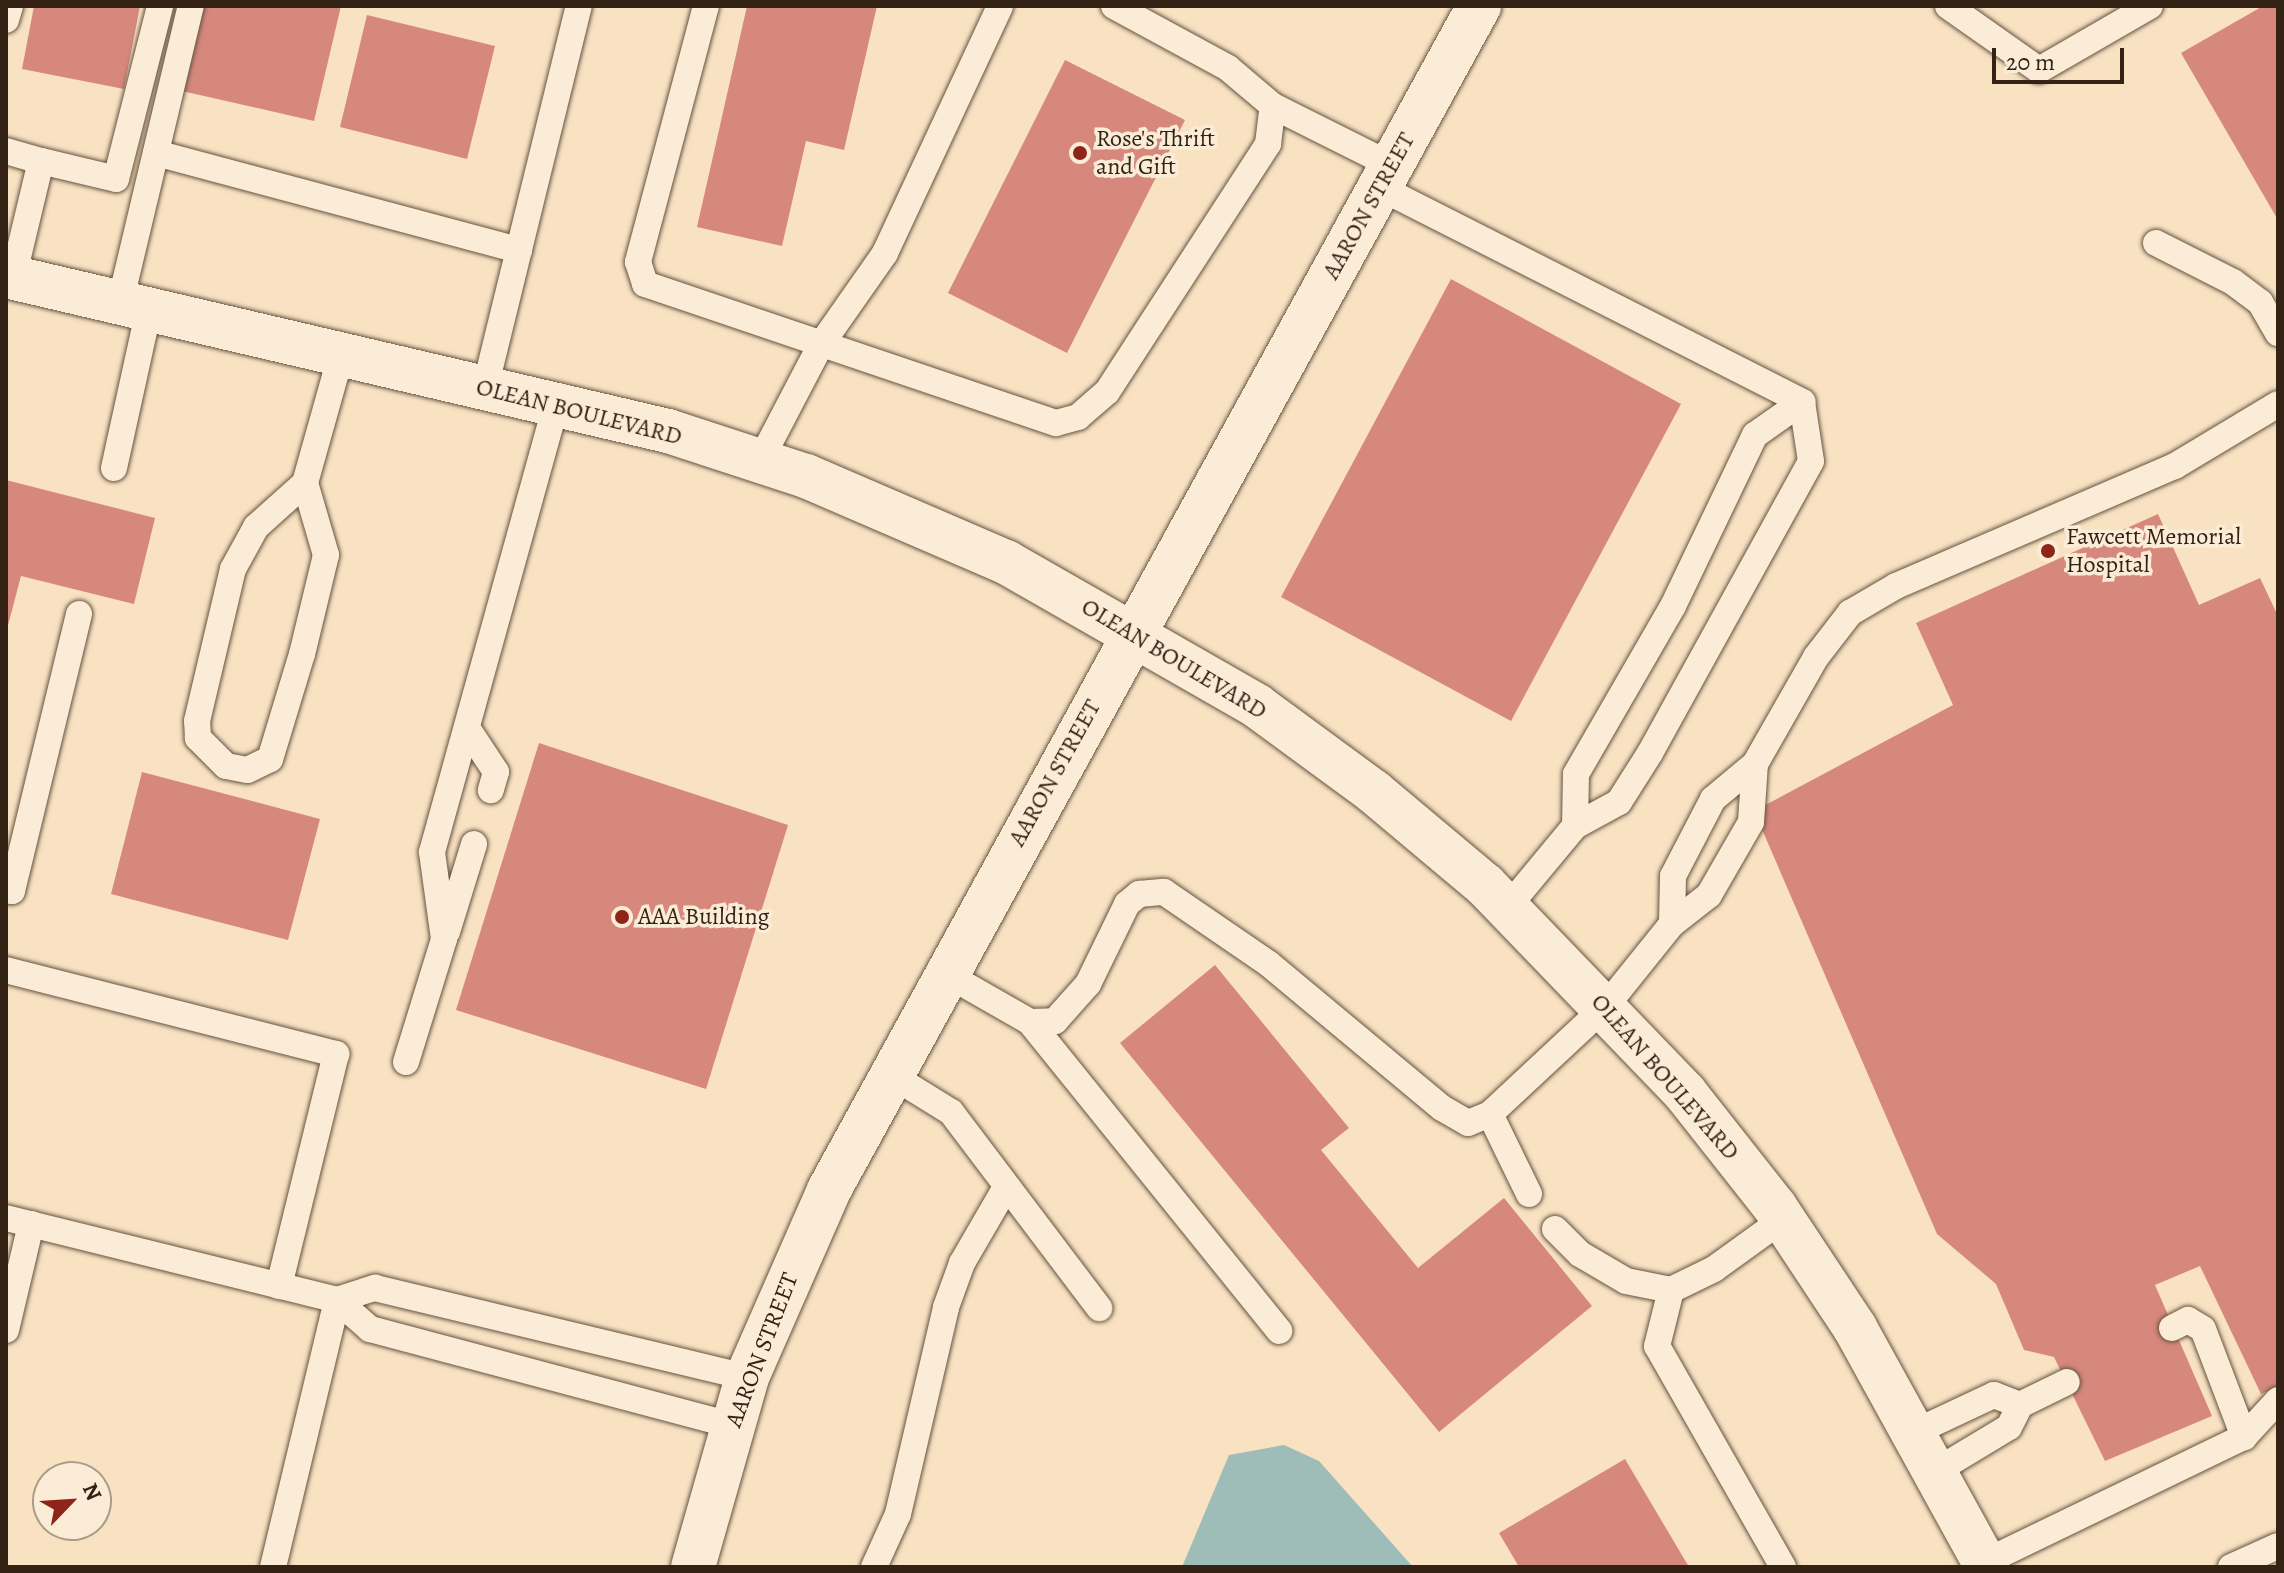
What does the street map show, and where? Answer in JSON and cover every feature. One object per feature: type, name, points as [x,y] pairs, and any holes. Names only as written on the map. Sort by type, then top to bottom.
[{"type":"street","name":"AARON STREET","points":[[693,1567],[747,1377],[829,1190],[1479,6]]},
{"type":"street","name":"OLEAN BOULEVARD","points":[[10,277],[556,405],[760,461],[941,530],[1134,630],[1257,706],[1374,792],[1507,908],[1606,1006],[1685,1093],[1783,1219],[1915,1432],[1986,1565]]},
{"type":"lane","points":[[6,20],[10,6]]},
{"type":"lane","points":[[6,151],[116,179],[160,6]]},
{"type":"lane","points":[[114,468],[156,153],[191,6]]},
{"type":"lane","points":[[485,388],[579,6]]},
{"type":"lane","points":[[706,6],[637,271],[653,291],[1056,423],[1078,417],[1107,392],[1268,144],[1273,106]]},
{"type":"lane","points":[[760,461],[820,346],[885,253],[1000,6]]},
{"type":"lane","points":[[1114,6],[1228,68],[1273,106],[1385,176],[1802,402]]},
{"type":"lane","points":[[1948,6],[2039,70],[2150,6]]},
{"type":"lane","points":[[156,153],[519,250]]},
{"type":"lane","points":[[10,277],[41,161]]},
{"type":"lane","points":[[2156,243],[2233,282],[2260,302],[2278,333]]},
{"type":"lane","points":[[305,483],[262,520],[233,569],[197,721],[198,738],[226,766],[247,770],[270,759],[302,654],[326,555],[305,483],[341,355]]},
{"type":"lane","points":[[1575,826],[1576,774],[1673,606],[1755,435],[1802,402]]},
{"type":"lane","points":[[1507,908],[1575,826],[1619,802],[1749,581],[1811,461],[1802,402]]},
{"type":"lane","points":[[1672,924],[1673,876],[1713,799],[1755,764],[1816,657],[1850,613],[1896,586],[2175,466],[2278,404]]},
{"type":"lane","points":[[444,939],[432,852],[495,639],[556,405]]},
{"type":"lane","points":[[9,891],[79,614]]},
{"type":"lane","points":[[469,731],[496,772],[491,790]]},
{"type":"lane","points":[[1030,1022],[1055,1021],[1088,984],[1127,904],[1139,894],[1164,892],[1269,964],[1442,1108],[1468,1123],[1490,1114],[1606,1006],[1672,924],[1709,895],[1751,822],[1755,764]]},
{"type":"lane","points":[[406,1062],[474,844]]},
{"type":"lane","points":[[6,970],[336,1054],[279,1286]]},
{"type":"lane","points":[[946,974],[1030,1022],[1279,1331]]},
{"type":"lane","points":[[891,1075],[951,1112],[1099,1308]]},
{"type":"lane","points":[[1490,1114],[1529,1194]]},
{"type":"lane","points":[[874,1567],[898,1514],[946,1307],[962,1263],[1006,1187]]},
{"type":"lane","points":[[1555,1229],[1580,1254],[1626,1281],[1671,1290],[1714,1269],[1783,1219]]},
{"type":"lane","points":[[6,1330],[18,1221],[337,1300],[370,1329],[732,1425]]},
{"type":"lane","points":[[337,1300],[375,1288],[747,1377]]},
{"type":"lane","points":[[1671,1290],[1657,1346],[1783,1567]]},
{"type":"lane","points":[[273,1567],[337,1300]]},
{"type":"lane","points":[[2172,1328],[2188,1320],[2203,1329],[2244,1437]]},
{"type":"lane","points":[[1936,1471],[2009,1427],[2020,1405],[2067,1382]]},
{"type":"lane","points":[[1915,1432],[1994,1395],[2020,1405]]},
{"type":"lane","points":[[1986,1565],[2244,1437],[2278,1400]]},
{"type":"lane","points":[[2231,1567],[2278,1546]]},
{"type":"water","points":[[1284,1445],[1319,1461],[1413,1567],[1182,1567],[1229,1455]]},
{"type":"building","points":[[34,6],[140,6],[124,89],[22,69]]},
{"type":"building","points":[[202,6],[341,6],[314,121],[182,91]]},
{"type":"building","points":[[747,6],[877,6],[844,150],[806,141],[782,246],[697,227]]},
{"type":"building","points":[[2263,6],[2278,6],[2278,220],[2181,53]]},
{"type":"building","points":[[367,15],[495,46],[467,159],[340,127]]},
{"type":"building","points":[[1065,60],[1185,120],[1067,353],[948,293]]},
{"type":"building","points":[[1451,279],[1681,404],[1511,721],[1281,597]]},
{"type":"building","points":[[6,480],[155,518],[134,604],[21,576],[6,633]]},
{"type":"building","points":[[2158,514],[2199,605],[2260,578],[2278,616],[2278,1387],[2261,1394],[2200,1266],[2155,1285],[2212,1416],[2105,1461],[2054,1357],[2024,1350],[1996,1284],[1937,1234],[1754,811],[1953,705],[1916,623]]},
{"type":"building","name":"AAA Building","points":[[539,743],[788,825],[706,1089],[456,1010]]},
{"type":"building","points":[[142,772],[320,819],[288,940],[111,894]]},
{"type":"building","points":[[1215,965],[1349,1128],[1321,1150],[1418,1268],[1504,1198],[1592,1306],[1439,1432],[1120,1043]]},
{"type":"building","points":[[1625,1459],[1689,1567],[1519,1567],[1499,1533]]},
{"type":"place","name":"Rose's Thrift and Gift","points":[[1080,153]]},
{"type":"place","name":"Fawcett Memorial Hospital","points":[[2048,551]]},
{"type":"place","name":"AAA Building","points":[[622,917]]}]
